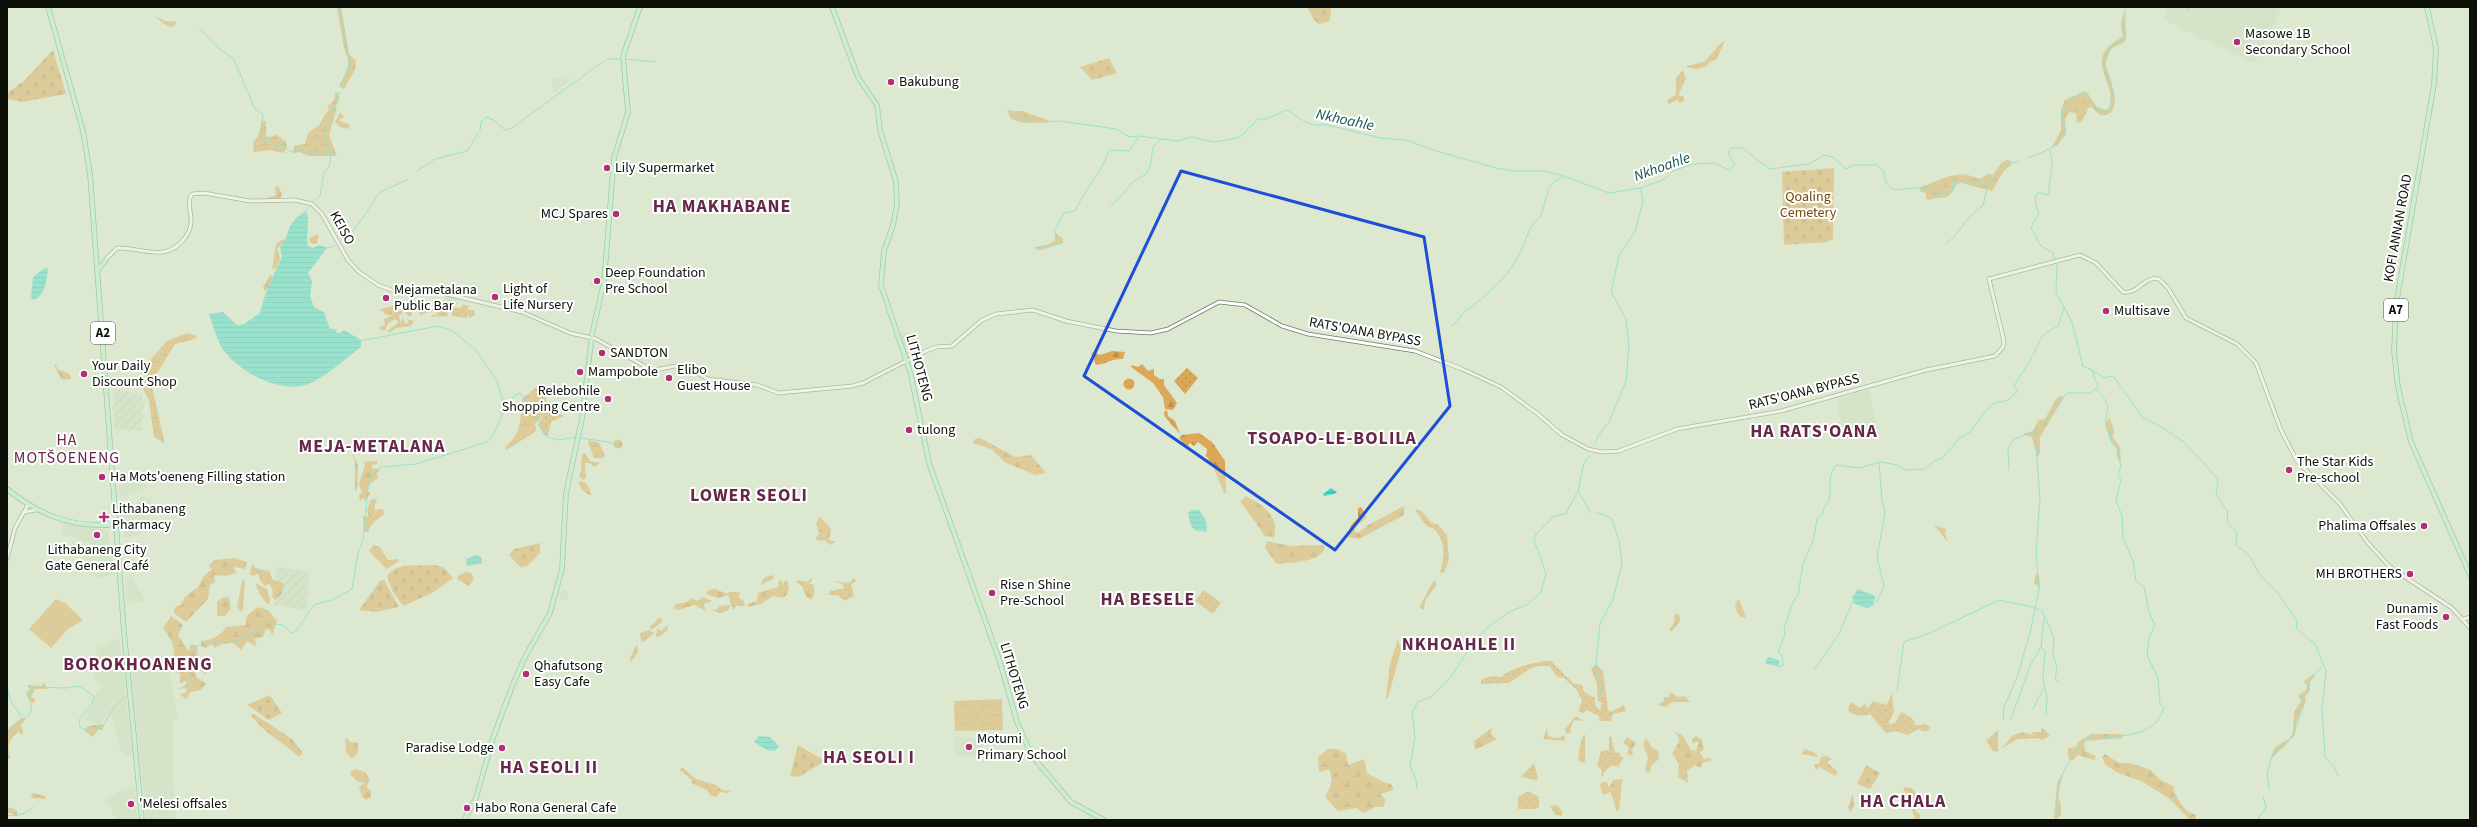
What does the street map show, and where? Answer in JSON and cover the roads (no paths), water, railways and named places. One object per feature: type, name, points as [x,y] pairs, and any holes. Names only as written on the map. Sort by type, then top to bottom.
[{"type":"main road","name":"A2","points":[[48,7],[88,154],[118,532],[124,633],[142,820]]},
{"type":"main road","points":[[464,820],[476,798],[493,738],[513,684],[526,655],[544,625],[554,602],[562,569],[567,487],[578,441],[592,339],[606,266],[609,204],[614,158],[628,112],[623,56],[640,7]]},
{"type":"main road","name":"LITHOTENG","points":[[832,7],[863,87],[877,105],[880,130],[896,182],[897,204],[893,225],[884,251],[881,285],[906,360],[930,463],[965,559],[1020,731],[1032,756],[1066,797],[1104,820]]},
{"type":"main road","name":"KOFI ANNAN ROAD","points":[[2427,7],[2436,48],[2434,84],[2396,305],[2394,351],[2398,387],[2411,442],[2470,574]]},
{"type":"main road","points":[[96,254],[106,259]]},
{"type":"main road","points":[[96,260],[106,259]]},
{"type":"main road","points":[[98,271],[106,259]]},
{"type":"main road","points":[[7,489],[36,510],[62,520],[105,525],[117,524]]},
{"type":"main road","points":[[105,525],[116,511]]},
{"type":"main road","points":[[105,525],[118,532]]},
{"type":"main road","name":"KOFI ANNAN ROAD","points":[[2465,562],[2470,571]]},
{"type":"street","name":"KEISO","points":[[106,259],[117,248],[155,253],[176,247],[187,235],[191,226],[189,201],[192,194],[204,193],[250,201],[306,202],[320,210],[352,265],[378,285],[394,291],[423,290],[522,312],[559,329],[592,339]]},
{"type":"street","name":"RATS'OANA BYPASS","points":[[906,360],[936,347],[952,346],[982,320],[1011,311],[1037,310],[1066,321],[1116,331],[1151,333],[1168,329],[1219,302],[1228,301],[1245,305],[1282,326],[1308,334],[1415,351],[1462,369],[1501,387],[1562,435],[1578,445],[1596,451],[1612,452],[1677,430],[1781,411],[1926,370],[1995,356],[2003,347],[2004,341],[1989,279],[2063,258],[2080,255],[2090,258],[2123,292],[2130,292],[2150,279],[2159,279],[2168,288],[2186,318],[2237,344],[2248,354],[2256,363],[2281,430],[2297,461],[2340,504],[2368,544],[2390,567],[2452,608],[2468,623]]},
{"type":"street","points":[[592,339],[648,368],[656,370],[675,366],[691,370],[708,380],[757,385],[779,393],[852,386],[882,374],[906,360]]},
{"type":"street","points":[[7,560],[14,528],[28,505]]},
{"type":"street","points":[[24,512],[36,510]]},
{"type":"street","points":[[2464,619],[2470,617]]},
{"type":"street","points":[[2468,623],[2470,628]]},
{"type":"water","points":[[306,211],[308,220],[308,246],[313,248],[319,245],[327,248],[308,273],[312,281],[310,296],[314,307],[324,312],[330,329],[337,329],[336,333],[340,333],[344,330],[361,340],[361,347],[331,371],[311,383],[300,386],[287,386],[274,384],[250,373],[229,357],[220,344],[209,314],[223,312],[237,325],[244,324],[260,313],[272,278],[282,257],[280,247],[294,220]]},
{"type":"water","points":[[45,268],[48,269],[45,287],[43,292],[33,300],[31,297],[33,277]]},
{"type":"water","points":[[1331,488],[1337,492],[1324,496],[1323,494]]},
{"type":"water","points":[[1192,510],[1199,510],[1203,515],[1206,520],[1206,532],[1194,530],[1190,523],[1188,513]]},
{"type":"water","points":[[477,555],[482,558],[482,563],[467,566],[466,559]]},
{"type":"water","points":[[1858,589],[1875,596],[1873,606],[1867,608],[1855,604],[1852,598]]},
{"type":"water","points":[[1768,657],[1779,660],[1779,667],[1765,663]]},
{"type":"water","points":[[759,736],[770,737],[779,746],[775,751],[767,750],[754,742]]},
{"type":"waterway","points":[[340,7],[349,59],[348,68],[340,87]]},
{"type":"waterway","name":"Nkhoahle","points":[[2028,158],[2049,149],[2060,140],[2064,135],[2063,114],[2065,108],[2070,101],[2080,93],[2088,95],[2099,112],[2109,110],[2113,93],[2103,64],[2112,46],[2125,40],[2125,7]]},
{"type":"waterway","points":[[2185,7],[2189,9]]},
{"type":"waterway","points":[[199,28],[219,49],[233,58],[255,109],[263,114],[261,130],[263,141],[284,146],[289,151],[297,152],[301,148],[307,153],[331,153]]},
{"type":"waterway","points":[[607,59],[619,59]]},
{"type":"waterway","points":[[625,59],[656,62]]},
{"type":"waterway","points":[[550,100],[604,61]]},
{"type":"waterway","points":[[316,200],[320,196],[324,172],[329,167],[331,153],[323,130],[333,115],[339,92]]},
{"type":"waterway","points":[[480,130],[481,122],[486,117],[494,120],[505,130],[512,128],[549,101]]},
{"type":"waterway","name":"Nkhoahle","points":[[1036,248],[1060,244],[1062,239],[1054,232],[1064,213],[1075,211],[1101,167],[1109,150],[1129,151],[1139,136],[1178,141],[1191,137],[1214,142],[1232,139],[1240,137],[1258,119],[1266,119],[1286,110],[1313,125],[1323,124],[1380,138],[1406,140],[1433,150],[1496,168],[1513,171],[1545,171],[1561,175],[1609,193],[1640,188],[1658,182],[1666,178],[1673,171],[1693,164],[1715,163],[1729,170],[1735,164],[1728,154],[1731,148],[1742,148],[1770,169],[1809,164],[1824,155],[1833,157],[1846,169],[1853,165],[1877,165],[1884,172],[1886,181],[1892,189],[1919,188],[1947,195],[1953,190],[1952,182],[1989,182],[2010,163],[2018,162]]},
{"type":"waterway","points":[[1009,115],[1019,119],[1039,122],[1060,121],[1116,129],[1129,137],[1138,136]]},
{"type":"waterway","points":[[417,171],[435,159],[467,151],[479,132]]},
{"type":"waterway","points":[[1111,207],[1133,182],[1146,174],[1150,167],[1153,147],[1161,139]]},
{"type":"waterway","points":[[2003,720],[2004,707],[2017,677],[2030,633],[2039,590],[2036,552],[2040,498],[2035,434],[2067,393],[2090,393],[2098,387],[2092,370],[2083,366],[2072,322],[2056,292],[2057,266],[2053,253],[2040,245],[2031,227],[2039,213],[2036,202],[2038,192],[2045,195],[2049,194],[2052,167],[2050,150]]},
{"type":"waterway","points":[[1452,326],[1465,312],[1496,286],[1509,271],[1519,255],[1527,235],[1541,215],[1549,188],[1562,177]]},
{"type":"waterway","points":[[380,192],[407,180]]},
{"type":"waterway","points":[[1946,244],[1972,214],[1983,206],[1988,183]]},
{"type":"waterway","points":[[1595,444],[1598,436],[1609,422],[1626,381],[1629,345],[1626,319],[1611,292],[1619,256],[1635,231],[1643,202],[1641,189]]},
{"type":"waterway","points":[[343,242],[357,226],[379,193]]},
{"type":"waterway","points":[[306,211],[309,207]]},
{"type":"waterway","points":[[327,248],[334,246]]},
{"type":"waterway","points":[[2033,355],[2043,335],[2058,326],[2064,308]]},
{"type":"waterway","points":[[360,341],[438,326],[451,330],[475,349],[496,379],[503,400],[501,414]]},
{"type":"waterway","points":[[1779,667],[1783,665],[1782,655],[1778,652],[1785,635],[1784,628],[1794,600],[1798,596],[1803,563],[1813,542],[1817,519],[1823,514],[1828,502],[1830,478],[1836,465],[1859,468],[1881,462],[1897,465],[1905,470],[1925,469],[1934,461],[1942,458],[1960,438],[1970,432],[1992,404],[2008,400],[2017,392],[2014,386],[2032,357]]},
{"type":"waterway","points":[[2093,371],[2105,378],[2110,376],[2114,377],[2143,418],[2160,426],[2184,442],[2218,479],[2216,495],[2227,510],[2228,523],[2237,532],[2236,545],[2249,555],[2259,574],[2277,592],[2297,621],[2296,628],[2315,644],[2326,671],[2322,709],[2325,757],[2335,768],[2338,776]]},
{"type":"waterway","points":[[2055,820],[2058,789],[2062,775],[2073,756],[2086,739],[2119,736],[2142,731],[2159,719],[2164,708],[2160,704],[2158,678],[2147,655],[2149,638],[2155,625],[2149,612],[2144,587],[2136,581],[2133,561],[2123,538],[2122,516],[2116,500],[2121,480],[2118,475],[2121,466],[2118,456],[2119,451],[2111,442],[2110,430],[2105,422],[2108,407],[2106,401],[2097,390]]},
{"type":"waterway","points":[[178,689],[187,686],[189,682],[192,652],[199,645],[208,642],[230,642],[238,640],[256,631],[267,623],[283,625],[292,633],[296,631],[314,605],[332,600],[352,589],[358,553],[363,540],[368,487],[372,474],[381,467],[416,464],[487,442],[492,437],[509,403],[520,393],[532,408],[547,437],[558,440],[577,437]]},
{"type":"waterway","points":[[2009,470],[2008,448],[2014,439],[2036,431]]},
{"type":"waterway","points":[[580,438],[609,442],[618,446]]},
{"type":"waterway","points":[[1417,789],[1416,780],[1410,766],[1415,737],[1412,712],[1418,702],[1431,697],[1453,674],[1471,646],[1487,628],[1509,612],[1528,604],[1541,592],[1546,574],[1534,540],[1536,534],[1553,517],[1566,513],[1578,491],[1584,463],[1589,456]]},
{"type":"waterway","points":[[1875,602],[1877,602],[1884,586],[1877,557],[1885,513],[1882,501],[1879,463]]},
{"type":"waterway","points":[[1578,491],[1591,513]]},
{"type":"waterway","points":[[1596,513],[1605,515],[1612,519],[1619,541],[1622,563],[1613,599],[1600,624],[1596,664],[1600,682],[1600,695]]},
{"type":"waterway","points":[[1897,690],[1904,642],[1930,633],[1999,600],[2032,607],[2042,611],[2054,640],[2053,654],[2057,669],[2055,679],[2059,682]]},
{"type":"waterway","points":[[1814,670],[1839,634],[1853,601]]},
{"type":"waterway","points":[[2011,719],[2030,666],[2041,647],[2044,619]]},
{"type":"waterway","points":[[2041,647],[2045,652],[2043,678],[2047,697],[2046,714]]},
{"type":"waterway","points":[[2269,789],[2267,774],[2271,759],[2278,748],[2289,740],[2294,733],[2304,704],[2301,696],[2309,690],[2308,682],[2322,666]]},
{"type":"waterway","points":[[7,686],[11,702],[22,717]]},
{"type":"waterway","points":[[7,735],[14,726],[30,714],[32,706],[26,692],[36,687],[66,688],[79,686],[94,696],[92,703],[79,720],[80,727],[87,731],[102,728],[112,710],[125,697]]},
{"type":"waterway","points":[[2033,709],[2044,687]]},
{"type":"waterway","points":[[2257,820],[2266,807],[2263,796]]},
{"type":"waterway","points":[[7,815],[14,816],[21,814],[33,807]]},
{"type":"place","name":"Masowe 1B Secondary School","points":[[2237,42]]},
{"type":"place","name":"Bakubung","points":[[891,82]]},
{"type":"place","name":"Lily Supermarket","points":[[607,168]]},
{"type":"place","name":"MCJ Spares","points":[[616,214]]},
{"type":"place","name":"Deep Foundation Pre School","points":[[597,281]]},
{"type":"place","name":"Light of Life Nursery","points":[[495,297]]},
{"type":"place","name":"Mejametalana Public Bar","points":[[386,298]]},
{"type":"place","name":"Multisave","points":[[2106,311]]},
{"type":"place","name":"SANDTON","points":[[602,353]]},
{"type":"place","name":"Mampobole","points":[[580,372]]},
{"type":"place","name":"Your Daily Discount Shop","points":[[84,374]]},
{"type":"place","name":"Elibo Guest House","points":[[669,378]]},
{"type":"place","name":"Relebohile Shopping Centre","points":[[608,399]]},
{"type":"place","name":"tulong","points":[[909,430]]},
{"type":"place","name":"The Star Kids Pre-school","points":[[2289,470]]},
{"type":"place","name":"Ha Mots'oeneng Filling station","points":[[102,477]]},
{"type":"place","name":"Lithabaneng Pharmacy","points":[[104,517]]},
{"type":"place","name":"Phalima Offsales","points":[[2424,526]]},
{"type":"place","name":"Lithabaneng City Gate General Café","points":[[97,535]]},
{"type":"place","name":"MH BROTHERS","points":[[2410,574]]},
{"type":"place","name":"Rise n Shine Pre-School","points":[[992,593]]},
{"type":"place","name":"Dunamis Fast Foods","points":[[2446,617]]},
{"type":"place","name":"Qhafutsong Easy Cafe","points":[[526,674]]},
{"type":"place","name":"Motumi Primary School","points":[[969,747]]},
{"type":"place","name":"Paradise Lodge","points":[[502,748]]},
{"type":"place","name":"'Melesi offsales","points":[[131,804]]},
{"type":"place","name":"Habo Rona General Cafe","points":[[467,808]]},
{"type":"district","name":"HA MAKHABANE","points":[[722,206]]},
{"type":"district","name":"HA RATS'OANA","points":[[1814,431]]},
{"type":"district","name":"TSOAPO-LE-BOLILA","points":[[1332,438]]},
{"type":"district","name":"MEJA-METALANA","points":[[372,446]]},
{"type":"district","name":"HA MOTŠOENENG","points":[[67,449]]},
{"type":"district","name":"LOWER SEOLI","points":[[749,495]]},
{"type":"district","name":"HA BESELE","points":[[1148,599]]},
{"type":"district","name":"NKHOAHLE II","points":[[1459,644]]},
{"type":"district","name":"BOROKHOANENG","points":[[138,664]]},
{"type":"district","name":"HA SEOLI I","points":[[869,757]]},
{"type":"district","name":"HA SEOLI II","points":[[549,767]]},
{"type":"district","name":"HA CHALA","points":[[1903,801]]},
{"type":"park label","name":"Qoaling Cemetery","points":[[1808,206]]}]
